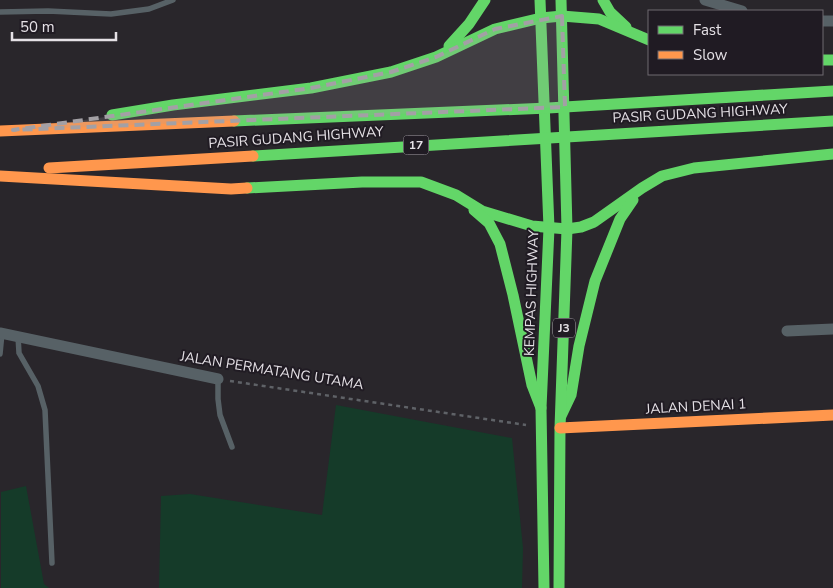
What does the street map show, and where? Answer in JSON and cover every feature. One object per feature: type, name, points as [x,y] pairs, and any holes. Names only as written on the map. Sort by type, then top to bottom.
[{"type":"main road","points":[[436,58],[466,29],[477,15],[485,0]]},
{"type":"main road","name":"KEMPAS HIGHWAY","points":[[540,0],[549,228],[541,408],[544,588]]},
{"type":"main road","name":"J3","points":[[559,588],[560,428],[568,229],[562,0]]},
{"type":"main road","points":[[603,0],[610,12],[628,30]]},
{"type":"main road","points":[[13,130],[311,88],[391,72],[436,58],[495,29],[541,18],[562,16],[599,19],[648,40]]},
{"type":"main road","name":"PASIR GUDANG HIGHWAY","points":[[0,131],[548,108],[833,92]]},
{"type":"main road","name":"PASIR GUDANG HIGHWAY","points":[[0,171],[833,121]]},
{"type":"main road","points":[[0,176],[231,189],[362,182],[421,182],[456,195],[497,216],[532,226],[568,229],[594,222],[662,176],[694,168],[833,154]]},
{"type":"main road","points":[[561,416],[571,395],[579,346],[595,281],[620,219],[642,188]]},
{"type":"main road","points":[[456,195],[489,223],[500,244],[532,385],[541,408]]},
{"type":"main road","name":"JALAN DENAI 1","points":[[560,428],[833,415]]},
{"type":"street","points":[[705,0],[739,10]]},
{"type":"street","points":[[787,331],[833,329]]},
{"type":"street","name":"JALAN PERMATANG UTAMA","points":[[1,333],[218,379]]},
{"type":"lane","points":[[0,12],[48,11],[111,14],[149,9],[173,0]]},
{"type":"lane","points":[[0,354],[1,333]]},
{"type":"lane","points":[[18,336],[19,352],[38,386],[45,410],[52,564]]},
{"type":"lane","points":[[218,379],[220,415],[232,447]]},
{"type":"path","name":"JALAN PERMATANG UTAMA","points":[[218,379],[541,428]]},
{"type":"highlighted area","points":[[562,16],[565,107],[13,130],[311,88],[391,72],[436,57],[495,29]]},
{"type":"green space","points":[[336,405],[512,438],[523,548],[522,588],[159,588],[161,496],[190,494],[322,515]]},
{"type":"green space","points":[[26,486],[44,584],[49,588],[1,588],[1,492]]},
{"type":"traffic: fast","points":[[449,46],[469,24],[485,0]]},
{"type":"traffic: fast","points":[[540,0],[549,228],[541,408],[544,588]]},
{"type":"traffic: fast","points":[[559,588],[560,428],[567,229],[561,0]]},
{"type":"traffic: fast","points":[[603,0],[610,12],[626,27]]},
{"type":"traffic: fast","points":[[112,115],[173,105],[311,88],[391,72],[436,57],[495,29],[541,18],[562,16],[599,19],[648,40]]},
{"type":"traffic: fast","points":[[823,60],[833,60]]},
{"type":"traffic: fast","points":[[234,121],[548,108],[833,91]]},
{"type":"traffic: fast","points":[[253,156],[833,121]]},
{"type":"traffic: fast","points":[[247,188],[362,182],[421,182],[456,195],[482,211],[532,226],[567,229],[581,227],[594,222],[662,176],[694,168],[833,154]]},
{"type":"traffic: fast","points":[[561,416],[571,395],[579,346],[595,281],[620,219],[633,200]]},
{"type":"traffic: fast","points":[[474,210],[489,223],[500,244],[532,385],[541,408]]},
{"type":"traffic: slow","points":[[0,131],[234,121]]},
{"type":"traffic: slow","points":[[49,168],[253,156]]},
{"type":"traffic: slow","points":[[0,176],[231,189],[247,188]]},
{"type":"traffic: slow","points":[[560,428],[833,415]]}]
